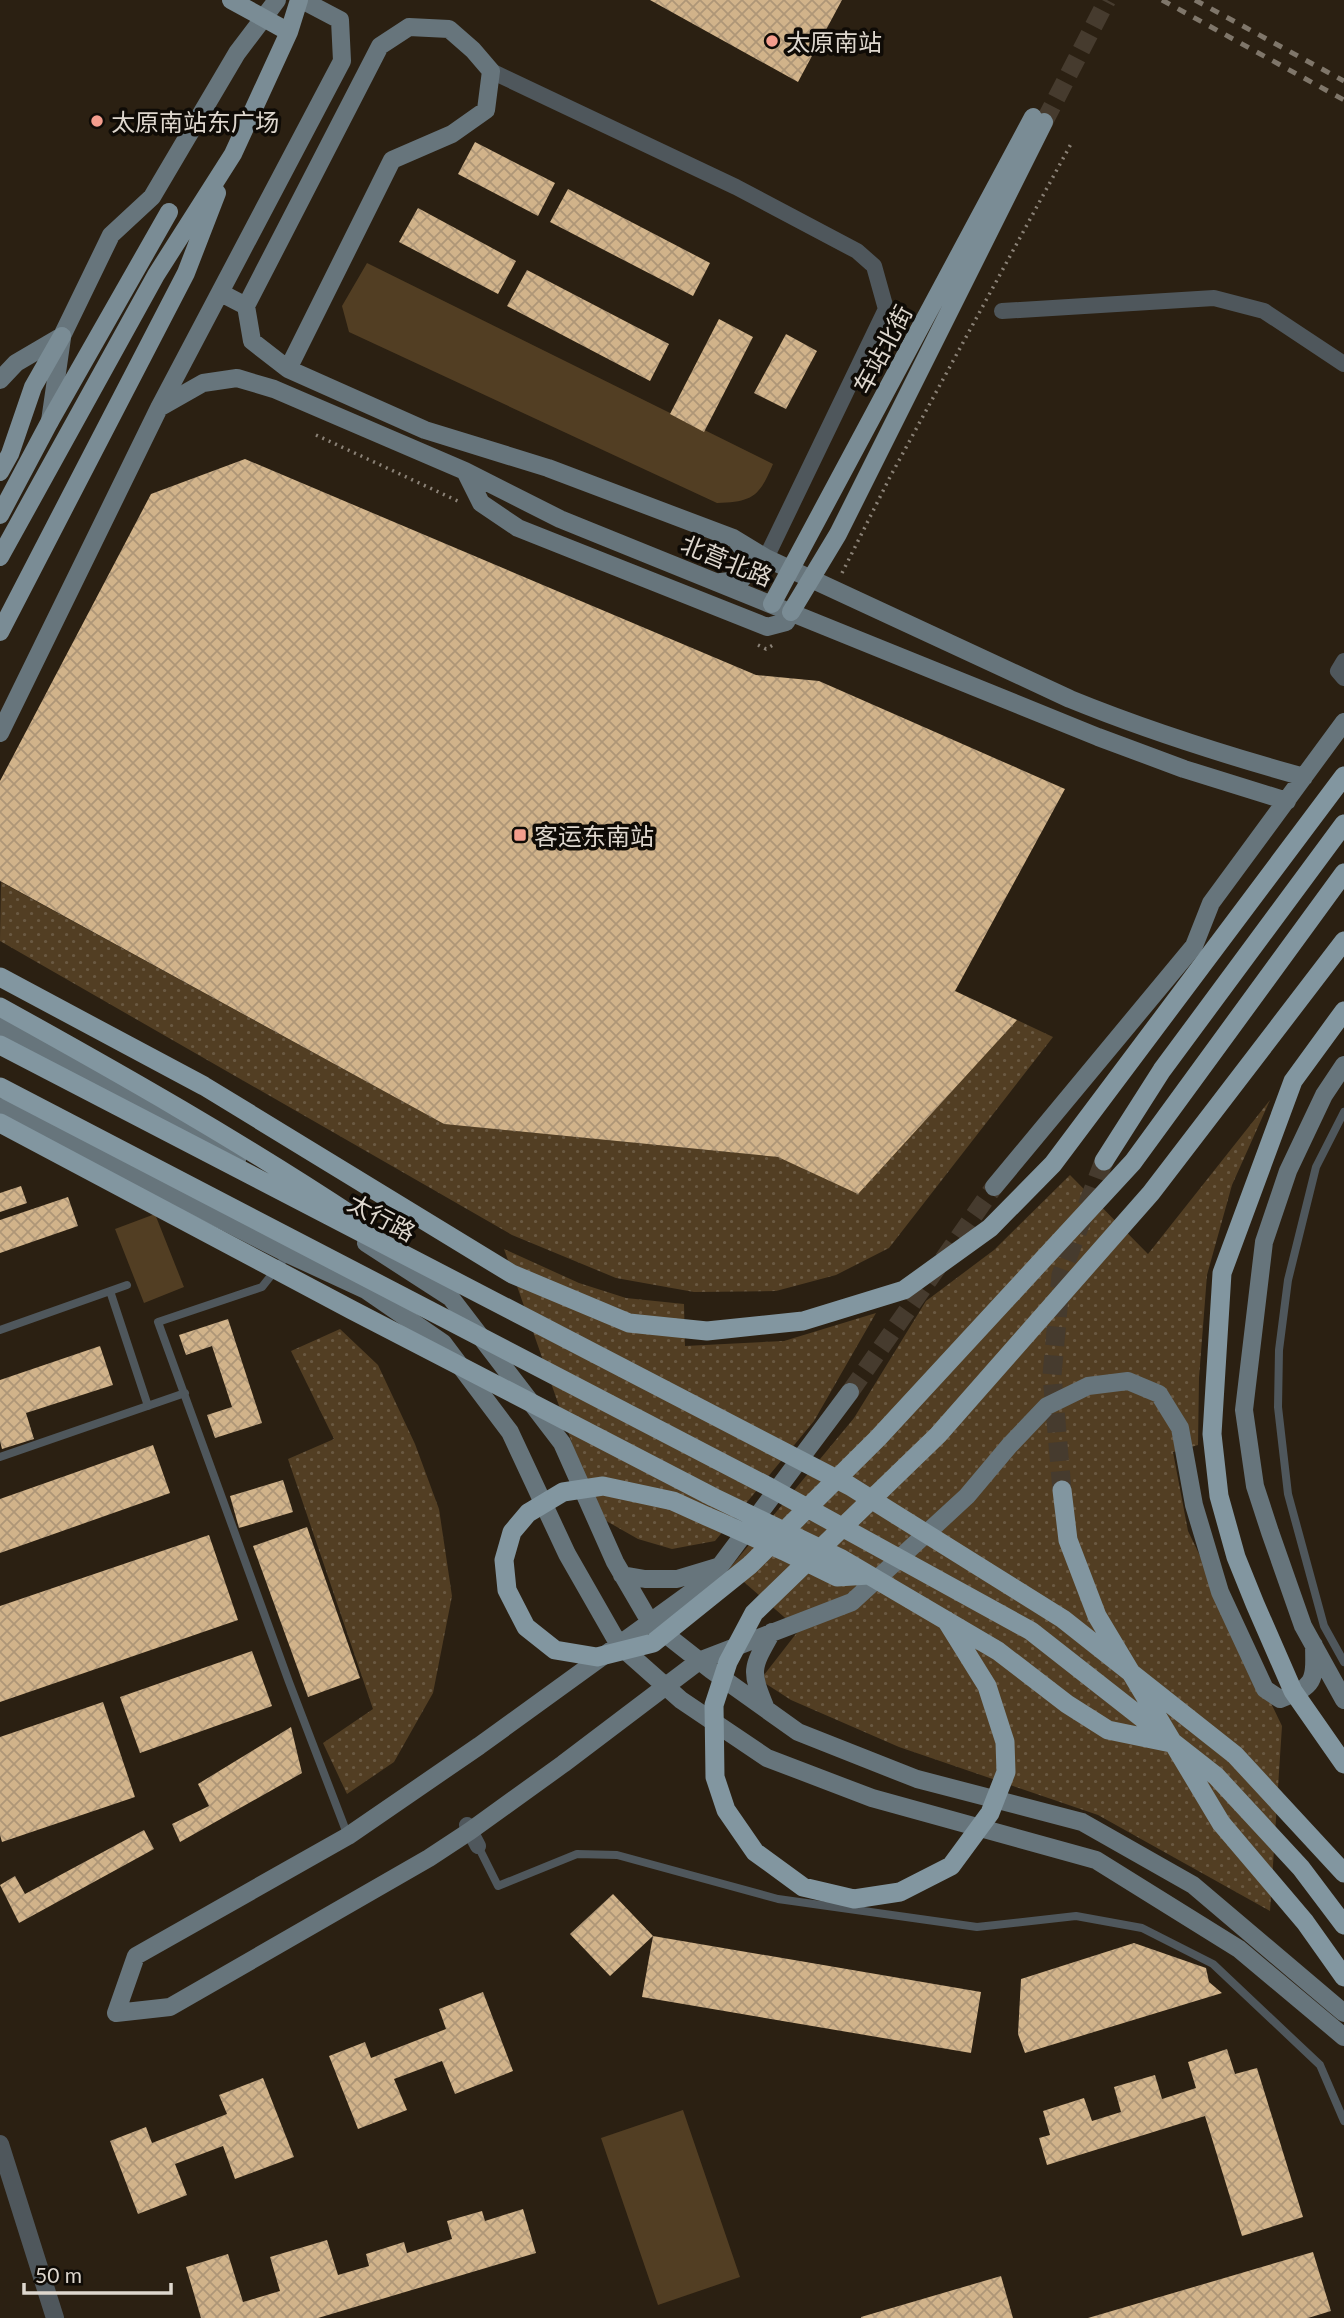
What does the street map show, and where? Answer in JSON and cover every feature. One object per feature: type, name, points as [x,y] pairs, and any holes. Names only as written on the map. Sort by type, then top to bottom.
[{"type":"highway","points":[[6,983],[204,1086],[512,1274],[629,1322],[707,1331],[803,1321],[904,1290],[990,1228],[1053,1164],[1344,776]]},
{"type":"highway","points":[[1104,1161],[1162,1070],[1344,824]]},
{"type":"highway","points":[[869,1575],[837,1577],[784,1551],[771,1545],[759,1539],[673,1502],[603,1486],[563,1492],[528,1513],[512,1532],[503,1560],[508,1590],[526,1627],[555,1650],[597,1657],[653,1643],[750,1565],[770,1545],[780,1536],[859,1457],[1133,1162],[1344,873]]},
{"type":"highway","points":[[946,1620],[987,1686],[1005,1742],[1006,1772],[990,1813],[951,1866],[900,1892],[854,1899],[803,1887],[755,1852],[726,1810],[715,1777],[714,1705],[728,1662],[754,1613],[939,1435],[1151,1193],[1343,942]]},
{"type":"highway","points":[[0,1007],[148,1088],[304,1184],[442,1276]]},
{"type":"highway","points":[[1344,1011],[1293,1081],[1222,1273],[1212,1434],[1219,1496],[1237,1557],[1293,1691],[1344,1763]]},
{"type":"highway","name":"太行路","points":[[0,1045],[850,1486],[1063,1619],[1235,1755],[1344,1873]]},
{"type":"highway","points":[[0,1087],[725,1464],[1031,1631],[1216,1776],[1301,1868],[1344,1925]]},
{"type":"highway","points":[[0,1123],[218,1241],[713,1497],[840,1558],[998,1651],[1067,1704],[1108,1730],[1176,1745]]},
{"type":"highway","points":[[1062,1490],[1068,1540],[1097,1616],[1221,1823],[1305,1922],[1344,1977]]},
{"type":"main road","points":[[231,0],[289,32]]},
{"type":"main road","points":[[0,472],[10,454],[33,387],[62,336],[111,235],[152,197],[237,53],[277,0]]},
{"type":"main road","points":[[0,632],[186,274],[233,154],[301,0],[340,20],[342,61],[159,408],[0,733]]},
{"type":"main road","points":[[221,293],[246,306],[380,46],[410,27],[449,29],[473,50],[491,71],[486,110],[452,134],[392,160],[288,369]]},
{"type":"main road","name":"车站北街","points":[[772,604],[1039,120],[838,534],[811,579]]},
{"type":"main road","points":[[0,557],[156,275],[233,154]]},
{"type":"main road","points":[[0,515],[50,421],[169,212]]},
{"type":"main road","name":"北营北路","points":[[246,306],[252,341],[288,369],[425,430],[548,468],[733,538],[766,558],[831,589],[1114,717],[1188,743],[1304,777]]},
{"type":"main road","points":[[0,380],[16,363],[62,336]]},
{"type":"main road","points":[[50,421],[62,336]]},
{"type":"main road","name":"北营北路","points":[[159,408],[203,383],[237,378],[274,389],[465,471],[560,519],[1098,737],[1231,785],[1287,801]]},
{"type":"main road","points":[[465,471],[481,503],[519,528],[767,627],[786,622],[811,579]]},
{"type":"main road","points":[[716,582],[741,580],[752,567],[748,555],[733,538]]},
{"type":"main road","points":[[994,1187],[1194,946],[1211,904],[1344,722]]},
{"type":"main road","points":[[0,1026],[165,1113],[451,1298],[562,1443],[622,1574],[650,1622],[699,1661],[798,1732],[917,1779],[1082,1822],[1193,1885],[1344,2013]]},
{"type":"main road","points":[[1344,1065],[1324,1095],[1288,1171],[1264,1242],[1244,1410],[1255,1486],[1303,1626],[1344,1700]]},
{"type":"main road","points":[[0,1107],[288,1254],[366,1290],[443,1343],[510,1432],[566,1554],[619,1645],[681,1700],[767,1758],[872,1798],[1096,1860],[1239,1949],[1344,2037]]},
{"type":"main road","points":[[850,1392],[711,1578],[479,1746],[348,1836],[136,1956],[116,2013],[170,2007],[472,1834],[699,1661],[852,1602],[967,1496],[1047,1406],[1088,1386],[1128,1381],[1159,1394],[1180,1428],[1194,1505],[1220,1592],[1265,1689],[1280,1699],[1304,1690],[1315,1674],[1314,1645]]},
{"type":"main road","points":[[622,1574],[645,1579],[677,1579],[720,1566]]},
{"type":"main road","points":[[766,1709],[753,1678],[758,1657],[772,1632]]},
{"type":"street","points":[[491,71],[736,187],[857,251],[874,266],[886,309],[766,558]]},
{"type":"street","points":[[1002,311],[1214,298],[1265,311],[1344,364]]},
{"type":"street","points":[[1344,661],[1338,671],[1344,678]]},
{"type":"street","points":[[0,2144],[55,2318]]},
{"type":"lane","points":[[1344,1112],[1316,1167],[1288,1280],[1279,1350],[1278,1407],[1288,1494],[1324,1626],[1344,1662]]},
{"type":"lane","points":[[288,1254],[262,1287],[158,1322],[348,1836]]},
{"type":"lane","points":[[0,1331],[127,1285]]},
{"type":"lane","points":[[110,1291],[148,1406]]},
{"type":"lane","points":[[0,1457],[185,1393]]},
{"type":"lane","points":[[472,1834],[498,1886],[577,1854],[617,1855],[778,1899],[977,1927],[1076,1916],[1142,1928],[1213,1964],[1311,2056],[1320,2065],[1344,2121]]},
{"type":"path","points":[[831,589],[846,566],[890,477],[1072,142]]},
{"type":"path","points":[[316,435],[465,504]]},
{"type":"path","points":[[753,643],[766,649],[776,643]]},
{"type":"shaded area","points":[[367,263],[773,464],[763,484],[759,491],[747,499],[717,503],[349,332],[342,306]]},
{"type":"shaded area","points":[[1,882],[444,1124],[778,1157],[1017,1020],[1053,1037],[889,1248],[836,1275],[776,1291],[694,1292],[616,1278],[512,1235],[0,941]]},
{"type":"shaded area","points":[[1270,1100],[1232,1185],[1207,1275],[1199,1378],[1198,1445],[1173,1452],[1188,1531],[1282,1726],[1270,1911],[1098,1815],[899,1747],[791,1700],[760,1680],[799,1630],[729,1569],[854,1418],[926,1301],[994,1250],[1070,1175],[1148,1254]]},
{"type":"shaded area","points":[[155,1214],[184,1287],[144,1303],[115,1229]]},
{"type":"shaded area","points":[[504,1249],[579,1283],[626,1298],[684,1304],[685,1346],[784,1341],[876,1313],[814,1421],[715,1541],[672,1549],[638,1539],[587,1510],[571,1440]]},
{"type":"shaded area","points":[[340,1329],[378,1365],[415,1444],[439,1509],[452,1596],[433,1693],[394,1762],[347,1794],[323,1743],[373,1709],[288,1459],[334,1439],[291,1351]]},
{"type":"shaded area","points":[[683,2110],[740,2277],[658,2305],[601,2138]]},
{"type":"building","name":"太原南站","points":[[650,0],[842,0],[798,82]]},
{"type":"building","points":[[475,142],[555,183],[538,216],[458,174]]},
{"type":"building","points":[[568,189],[710,263],[693,296],[550,222]]},
{"type":"building","points":[[418,208],[516,261],[498,294],[399,242]]},
{"type":"building","points":[[527,270],[669,344],[650,381],[507,306]]},
{"type":"building","points":[[719,319],[753,337],[704,432],[670,414]]},
{"type":"building","points":[[786,334],[817,351],[786,409],[754,393]]},
{"type":"building","name":"客运东南站","points":[[245,459],[756,675],[819,681],[1065,789],[955,991],[1017,1020],[858,1194],[778,1157],[444,1124],[0,881],[0,781],[151,494]]},
{"type":"building","points":[[21,1186],[27,1203],[0,1212],[0,1193]]},
{"type":"building","points":[[68,1197],[78,1226],[0,1253],[0,1220]]},
{"type":"building","points":[[228,1319],[262,1423],[215,1438],[207,1415],[232,1407],[212,1346],[186,1355],[179,1335]]},
{"type":"building","points":[[100,1346],[113,1385],[26,1413],[34,1439],[2,1449],[0,1380]]},
{"type":"building","points":[[153,1445],[170,1493],[0,1553],[0,1499]]},
{"type":"building","points":[[283,1480],[293,1512],[239,1528],[230,1496]]},
{"type":"building","points":[[307,1527],[360,1678],[308,1697],[253,1546]]},
{"type":"building","points":[[209,1535],[238,1620],[0,1702],[0,1606]]},
{"type":"building","points":[[252,1651],[272,1706],[140,1753],[120,1697]]},
{"type":"building","points":[[103,1702],[135,1797],[2,1842],[0,1737]]},
{"type":"building","points":[[291,1727],[302,1773],[180,1842],[172,1824],[209,1806],[198,1784]]},
{"type":"building","points":[[144,1830],[154,1849],[19,1923],[0,1885],[15,1876],[25,1894]]},
{"type":"building","points":[[613,1894],[653,1936],[610,1976],[570,1934]]},
{"type":"building","points":[[653,1936],[981,1992],[971,2053],[642,1997]]},
{"type":"building","points":[[1134,1943],[1206,1968],[1209,1982],[1222,1993],[1025,2053],[1018,2034],[1021,1979]]},
{"type":"building","points":[[483,1992],[513,2071],[455,2094],[442,2061],[394,2079],[407,2110],[358,2129],[329,2056],[365,2042],[371,2058],[446,2029],[439,2009]]},
{"type":"building","points":[[1227,2049],[1235,2074],[1257,2068],[1303,2217],[1242,2236],[1205,2116],[1047,2165],[1039,2138],[1050,2135],[1043,2111],[1084,2098],[1092,2121],[1121,2112],[1114,2087],[1155,2075],[1162,2099],[1196,2088],[1188,2062]]},
{"type":"building","points":[[263,2078],[294,2157],[235,2179],[223,2146],[175,2164],[187,2195],[138,2214],[110,2141],[146,2127],[152,2143],[227,2114],[219,2095]]},
{"type":"building","points":[[523,2209],[536,2253],[318,2318],[201,2318],[186,2267],[228,2254],[243,2302],[280,2291],[270,2257],[327,2240],[338,2275],[369,2266],[366,2254],[404,2242],[407,2253],[452,2239],[447,2221],[482,2211],[485,2221]]},
{"type":"building","points":[[1313,2252],[1331,2311],[1308,2318],[1088,2318]]},
{"type":"building","points":[[1001,2276],[1013,2318],[861,2318],[861,2317]]},
{"type":"tunnel","points":[[1044,122],[1107,0]]},
{"type":"tunnel","points":[[1062,1490],[1052,1375],[1061,1275],[1104,1161]]},
{"type":"tunnel","points":[[850,1392],[994,1187]]},
{"type":"railway","points":[[1162,0],[1344,100]]},
{"type":"railway","points":[[1195,0],[1344,81]]},
{"type":"place","name":"太原南站","points":[[772,41]]},
{"type":"place","name":"太原南站东广场","points":[[97,121]]},
{"type":"place","name":"客运东南站","points":[[520,835]]}]
